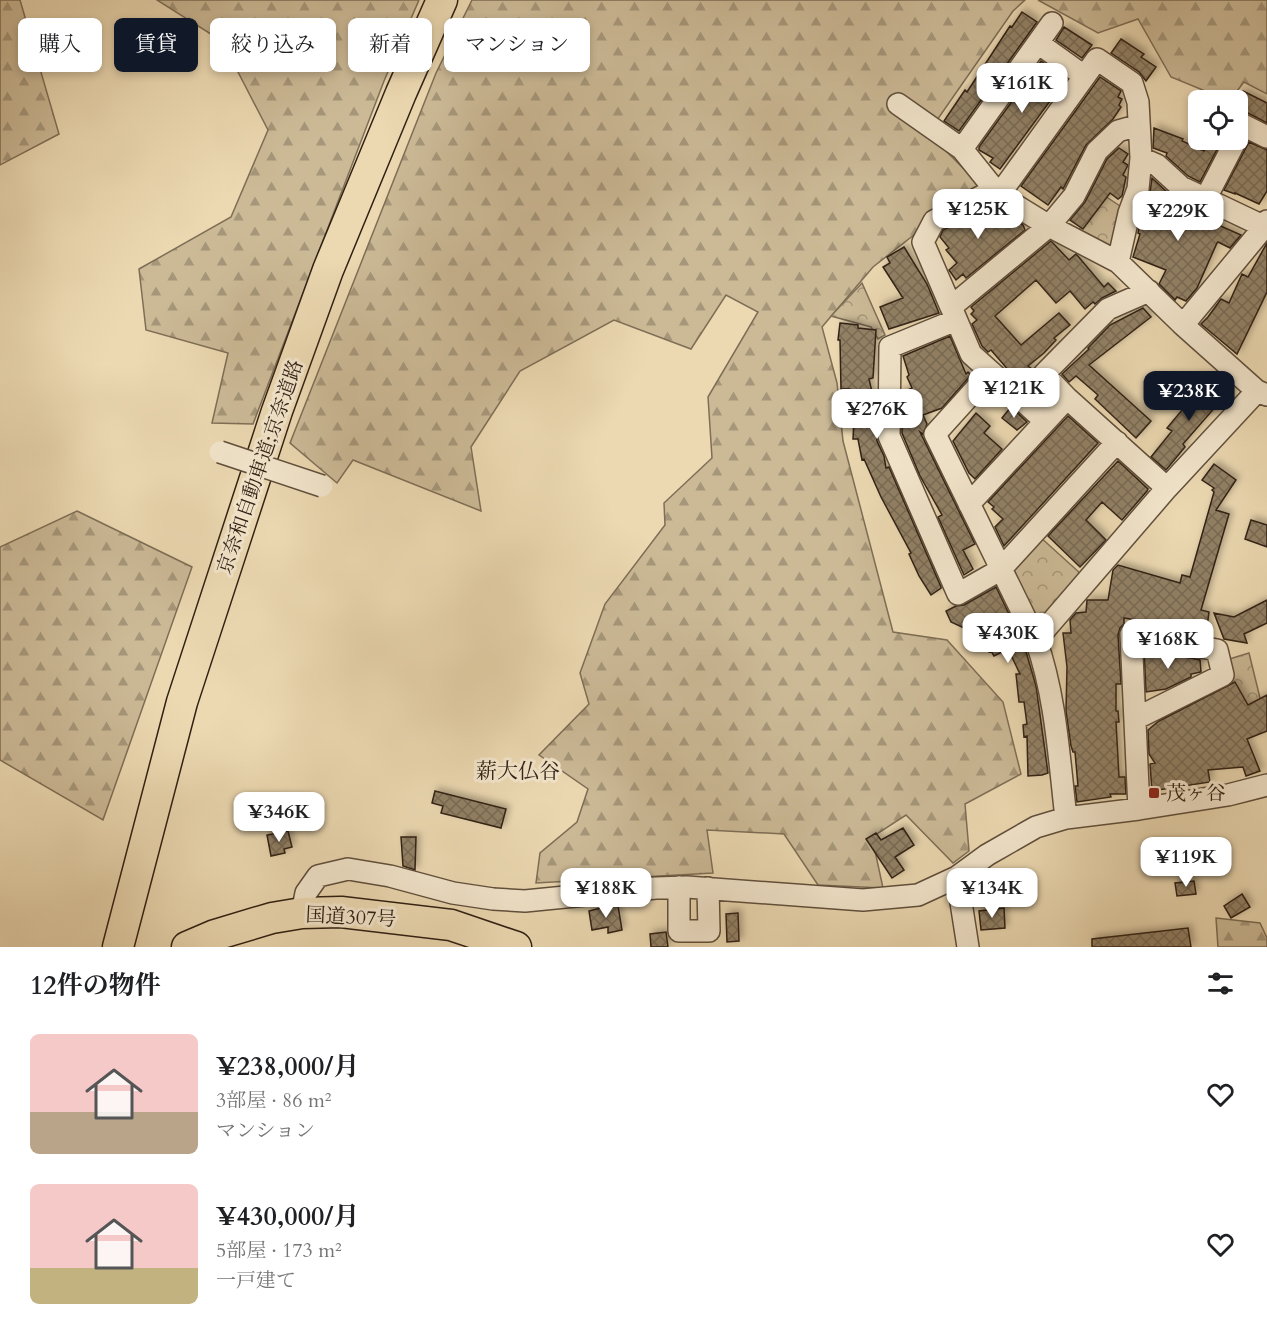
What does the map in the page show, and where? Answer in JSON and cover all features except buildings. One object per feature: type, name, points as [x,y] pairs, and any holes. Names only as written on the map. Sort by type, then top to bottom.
[{"type":"highway","name":"京奈和自動車道;京奈道路","points":[[124,944],[182,702],[277,411],[328,270],[442,0]]},
{"type":"highway","name":"京奈和自動車道;京奈道路","points":[[124,944],[191,705],[286,414],[342,262],[409,96],[451,0]]},
{"type":"highway","name":"国道307号","points":[[187,947],[215,935],[273,918],[341,912],[451,924],[516,947]]},
{"type":"street","points":[[962,149],[1052,22]]},
{"type":"street","points":[[1038,43],[1084,76]]},
{"type":"street","points":[[999,195],[1097,59],[1132,83],[1138,102],[1142,158],[1138,189],[1129,213],[1118,262]]},
{"type":"street","points":[[898,104],[962,149],[999,195],[1049,226],[1118,262],[1184,325],[1262,393],[1167,488],[1036,640]]},
{"type":"street","points":[[1117,442],[1000,570],[958,594],[889,436],[890,347],[953,314],[1049,226],[1074,196],[1097,151],[1118,131],[1139,125]]},
{"type":"street","points":[[1248,128],[1267,137]]},
{"type":"street","points":[[1206,198],[1231,150]]},
{"type":"street","points":[[1142,158],[1157,165],[1181,187],[1266,225],[1184,325]]},
{"type":"street","points":[[999,195],[984,195],[934,221],[923,242],[971,354],[1046,421]]},
{"type":"street","points":[[1149,291],[1108,309],[1044,374],[1067,398],[1167,488]]},
{"type":"street","points":[[991,372],[935,434],[1036,640],[1045,666],[1055,719],[1066,818]]},
{"type":"street","points":[[969,504],[1067,398]]},
{"type":"street","points":[[213,451],[322,486]]},
{"type":"street","points":[[1135,719],[1223,675],[1216,650],[1131,634],[1139,809]]},
{"type":"street","points":[[302,914],[306,893],[318,876],[348,869],[390,876],[453,892],[493,899],[525,901],[679,887],[863,900],[918,895],[957,877],[987,855],[1036,827],[1066,818],[1228,795],[1267,785]]},
{"type":"street","points":[[957,877],[968,947]]},
{"type":"street","points":[[679,887],[679,931],[709,931],[708,888]]},
{"type":"green space","points":[[0,0],[20,0],[25,18],[18,18],[18,72],[41,72],[59,134],[0,165]]},
{"type":"green space","points":[[157,0],[419,0],[411,18],[348,18],[348,72],[388,72],[253,424],[212,423],[228,353],[146,330],[139,269],[231,217],[268,130],[238,72],[336,72],[336,18],[210,18],[210,33],[198,26],[198,18],[186,18]]},
{"type":"green space","points":[[472,0],[1025,0],[1013,11],[928,133],[979,184],[873,267],[822,327],[837,383],[843,441],[893,632],[947,640],[1003,702],[1021,774],[965,804],[969,851],[953,863],[906,815],[872,837],[883,888],[818,885],[784,834],[707,830],[713,873],[536,883],[540,853],[577,822],[588,789],[539,755],[589,704],[580,673],[605,604],[665,525],[664,503],[712,458],[708,397],[758,312],[726,295],[691,349],[614,320],[520,371],[471,447],[481,511],[353,460],[337,483],[290,443],[444,57],[444,72],[590,72],[590,18],[463,18]]},
{"type":"green space","points":[[1038,0],[1267,0],[1267,94],[1244,82],[1238,90],[1203,90],[1171,77],[1138,19],[1098,33]]},
{"type":"green space","points":[[1105,196],[1123,208],[1113,244],[1103,249],[1077,232]]},
{"type":"green space","points":[[862,283],[885,335],[878,339],[871,327],[831,316]]},
{"type":"green space","points":[[77,511],[192,567],[103,820],[0,760],[0,547]]},
{"type":"green space","points":[[1039,536],[1081,574],[1043,619],[1034,617],[1011,570]]},
{"type":"green space","points":[[1249,653],[1262,706],[1246,713],[1223,661]]},
{"type":"green space","points":[[1216,918],[1260,923],[1267,938],[1267,947],[1218,947]]},
{"type":"place","name":"茂ヶ谷","points":[[1154,793]]},
{"type":"district","name":"薪大仏谷","points":[[518,771]]}]
